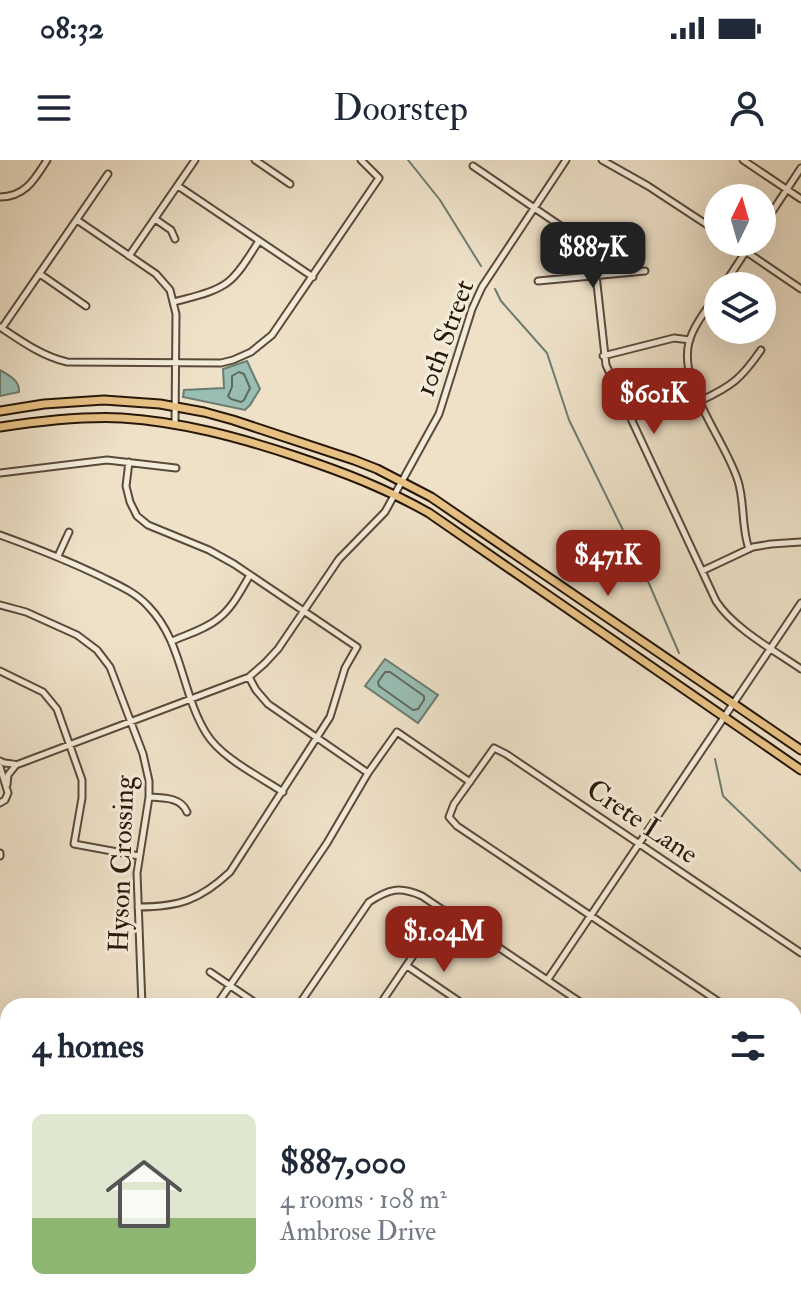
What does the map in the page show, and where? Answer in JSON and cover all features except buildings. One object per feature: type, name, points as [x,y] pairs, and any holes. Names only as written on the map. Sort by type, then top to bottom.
[{"type":"main road","points":[[0,411],[104,400],[176,407],[233,420],[354,460],[403,481],[464,518],[801,750]]},
{"type":"main road","points":[[0,427],[84,418],[175,424],[244,440],[357,477],[395,494],[460,534],[801,770]]},
{"type":"street","points":[[0,197],[15,196],[24,191],[47,160]]},
{"type":"street","points":[[129,256],[195,160]]},
{"type":"street","points":[[255,160],[290,184]]},
{"type":"street","points":[[108,174],[1,327],[39,352],[67,362],[221,363],[251,352],[272,335],[313,277],[379,178],[361,160]]},
{"type":"street","name":"10th Street","points":[[249,677],[278,649],[339,559],[385,512],[439,414],[472,309],[482,287],[566,160]]},
{"type":"street","points":[[602,160],[704,223]]},
{"type":"street","points":[[743,160],[801,199]]},
{"type":"street","points":[[473,166],[581,241],[590,254],[596,275],[603,356],[610,376],[716,601],[726,615],[801,669]]},
{"type":"street","points":[[776,205],[801,168]]},
{"type":"street","points":[[178,186],[313,277]]},
{"type":"street","points":[[155,219],[171,230],[175,239]]},
{"type":"street","points":[[77,220],[162,279],[170,290],[176,308],[175,424]]},
{"type":"street","points":[[174,302],[228,283],[259,241]]},
{"type":"street","points":[[753,256],[801,289]]},
{"type":"street","points":[[538,281],[645,271]]},
{"type":"street","points":[[40,274],[86,306]]},
{"type":"street","points":[[704,314],[690,340],[688,371],[737,478],[749,549]]},
{"type":"street","points":[[603,356],[674,338],[690,340]]},
{"type":"street","points":[[700,401],[737,382],[761,350]]},
{"type":"street","points":[[0,473],[92,460],[176,468]]},
{"type":"street","points":[[129,462],[126,486],[130,502],[137,516],[148,525],[209,550],[357,647],[345,668],[330,717],[230,872],[215,887],[177,905],[138,907]]},
{"type":"street","points":[[58,556],[69,532]]},
{"type":"street","points":[[0,535],[58,556],[127,589],[146,603],[172,641],[206,733],[224,753],[283,792]]},
{"type":"street","points":[[702,571],[749,549],[801,542]]},
{"type":"street","points":[[172,641],[206,627],[220,617],[250,575]]},
{"type":"street","points":[[548,979],[801,603]]},
{"type":"street","name":"Hyson Crossing","points":[[0,605],[26,612],[77,635],[97,650],[110,667],[131,721],[147,767],[149,797],[137,873],[142,998]]},
{"type":"street","points":[[0,671],[34,687],[49,698],[57,709],[80,772],[82,789],[74,844],[139,856]]},
{"type":"street","points":[[7,786],[0,764],[16,765],[249,677],[268,704],[368,773]]},
{"type":"street","points":[[222,998],[327,843],[368,773],[397,732],[470,782],[454,804],[449,817],[457,826],[713,998]]},
{"type":"street","name":"Crete Lane","points":[[470,782],[494,748],[506,754],[801,953]]},
{"type":"street","points":[[0,803],[7,797],[8,775],[16,765]]},
{"type":"street","points":[[149,797],[177,801],[187,812]]},
{"type":"street","points":[[303,998],[369,902],[397,889],[409,890],[444,910],[575,998]]},
{"type":"street","points":[[385,998],[444,910]]},
{"type":"street","points":[[407,966],[452,998]]},
{"type":"street","points":[[210,972],[248,998]]},
{"type":"water","points":[[247,361],[260,389],[245,410],[183,397],[184,390],[224,388],[223,369]]},
{"type":"water","points":[[0,370],[16,382],[19,392],[0,396]]},
{"type":"water","points":[[385,659],[438,695],[418,723],[365,686]]},
{"type":"waterway","points":[[408,160],[440,200],[481,266]]},
{"type":"waterway","points":[[495,289],[501,301],[547,353],[569,420],[647,579],[679,653]]},
{"type":"waterway","points":[[715,759],[723,796],[801,871]]}]
